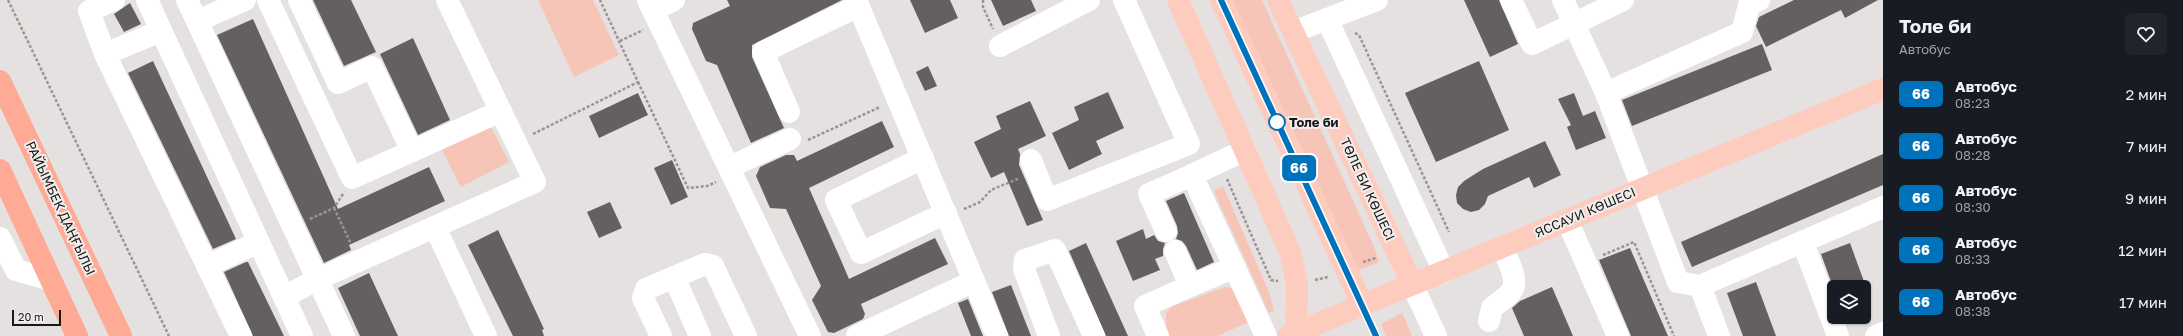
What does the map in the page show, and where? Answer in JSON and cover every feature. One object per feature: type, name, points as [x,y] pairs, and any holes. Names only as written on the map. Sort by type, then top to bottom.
[{"type":"highway","name":"РАЙЫМБЕК ДАҢҒЫЛЫ","points":[[0,81],[121,336]]},
{"type":"highway","points":[[0,170],[77,336]]},
{"type":"main road","points":[[1178,0],[1290,252],[1297,283],[1292,334]]},
{"type":"main road","points":[[1221,0],[1362,304]]},
{"type":"main road","name":"ТӨЛЕ БИ КӨШЕСІ","points":[[1278,0],[1412,284]]},
{"type":"main road","name":"ЯССАУИ КӨШЕСІ","points":[[1292,334],[1883,89]]},
{"type":"street","points":[[114,0],[87,5],[105,54],[240,336]]},
{"type":"street","points":[[147,0],[302,336]]},
{"type":"street","points":[[187,0],[344,336]]},
{"type":"street","points":[[197,21],[245,0]]},
{"type":"street","points":[[268,0],[352,178],[500,112]]},
{"type":"street","points":[[299,0],[338,83],[372,67],[412,151]]},
{"type":"street","points":[[284,297],[318,279],[535,182],[447,0]]},
{"type":"street","points":[[674,0],[653,11],[810,336]]},
{"type":"street","points":[[1000,46],[1089,0]]},
{"type":"street","points":[[1031,160],[1047,200],[1189,144],[1124,0]]},
{"type":"street","points":[[1511,0],[1532,44],[1623,0]]},
{"type":"street","points":[[1563,0],[1606,94],[1644,188],[1678,282],[1700,286],[1883,208]]},
{"type":"street","points":[[1606,94],[1742,32],[1749,5],[1759,0]]},
{"type":"street","points":[[1293,32],[1366,2]]},
{"type":"street","points":[[789,112],[763,52],[857,3],[879,68],[923,158],[997,336]]},
{"type":"street","points":[[1327,19],[1444,272]]},
{"type":"street","points":[[105,54],[161,31]]},
{"type":"street","points":[[731,171],[797,140]]},
{"type":"street","points":[[1166,230],[1149,194],[1192,176],[1245,150]]},
{"type":"street","points":[[923,158],[836,200],[861,253],[946,215]]},
{"type":"street","points":[[1192,176],[1266,336]]},
{"type":"street","points":[[1567,220],[1618,336]]},
{"type":"street","points":[[435,227],[486,336]]},
{"type":"street","points":[[0,238],[16,270],[51,280]]},
{"type":"street","points":[[207,266],[259,242]]},
{"type":"street","points":[[1802,243],[1838,336]]},
{"type":"street","points":[[1489,321],[1492,308],[1510,294],[1514,285],[1513,274],[1502,247]]},
{"type":"street","points":[[1049,336],[1024,269],[1025,260],[1055,250],[1094,336]]},
{"type":"street","points":[[1175,251],[1190,286]]},
{"type":"street","points":[[661,336],[643,298],[646,289],[705,264],[713,266],[746,336]]},
{"type":"street","points":[[1158,336],[1145,306],[1235,267]]},
{"type":"street","points":[[674,277],[700,336]]},
{"type":"street","points":[[857,336],[974,282]]},
{"type":"street","name":"ТӨЛЕ БИ КӨШЕСІ","points":[[1412,284],[1436,336]]},
{"type":"street","points":[[1700,286],[1719,336]]},
{"type":"street","points":[[1876,336],[1883,333]]},
{"type":"path","points":[[8,0],[169,336]]},
{"type":"path","points":[[600,0],[688,188],[707,186],[731,171]]},
{"type":"path","points":[[983,0],[983,7],[1000,46]]},
{"type":"path","points":[[620,41],[653,11]]},
{"type":"path","points":[[516,143],[638,82]]},
{"type":"path","points":[[797,140],[883,106]]},
{"type":"path","points":[[1219,162],[1271,280],[1297,283],[1328,277]]},
{"type":"path","points":[[946,215],[980,202],[991,190],[1024,176],[1039,181]]},
{"type":"path","points":[[294,227],[334,208],[352,178]]},
{"type":"path","points":[[334,208],[359,261]]},
{"type":"path","points":[[1585,262],[1634,242],[1674,336]]},
{"type":"shaded area","points":[[538,0],[593,0],[619,55],[574,77]]},
{"type":"shaded area","points":[[1231,0],[1262,0],[1375,249],[1379,262],[1356,271]]},
{"type":"shaded area","points":[[490,125],[509,162],[461,187],[442,150]]},
{"type":"shaded area","points":[[1223,186],[1269,292],[1274,311],[1269,313],[1214,191]]},
{"type":"shaded area","points":[[1225,287],[1232,288],[1249,322],[1217,336],[1170,336],[1166,328],[1166,313],[1171,307]]},
{"type":"shaded area","points":[[1402,313],[1412,336],[1386,336],[1381,324]]},
{"type":"building","points":[[313,0],[351,0],[376,52],[344,66]]},
{"type":"building","points":[[727,0],[842,0],[752,45],[752,57],[784,128],[751,143],[717,65],[706,61],[692,29],[693,23],[730,6]]},
{"type":"building","points":[[910,0],[950,0],[958,18],[925,33]]},
{"type":"building","points":[[991,0],[1031,0],[1036,11],[1003,26]]},
{"type":"building","points":[[1464,0],[1499,0],[1518,44],[1490,57]]},
{"type":"building","points":[[1794,0],[1878,0],[1845,18],[1841,10],[1766,47],[1756,26],[1759,17]]},
{"type":"building","points":[[130,3],[141,24],[124,32],[114,14]]},
{"type":"building","points":[[253,19],[338,209],[429,167],[445,201],[349,245],[351,250],[324,263],[217,35]]},
{"type":"building","points":[[413,38],[450,120],[418,135],[380,54]]},
{"type":"building","points":[[1762,44],[1772,70],[1632,126],[1622,100]]},
{"type":"building","points":[[153,61],[236,239],[213,249],[128,73]]},
{"type":"building","points":[[1479,61],[1509,130],[1436,162],[1405,93]]},
{"type":"building","points":[[928,66],[937,86],[925,91],[916,72]]},
{"type":"building","points":[[1108,92],[1124,128],[1096,141],[1102,154],[1069,170],[1052,133],[1079,120],[1074,107]]},
{"type":"building","points":[[638,93],[648,115],[599,138],[589,116]]},
{"type":"building","points":[[1574,93],[1583,116],[1595,111],[1606,138],[1576,150],[1567,127],[1571,125],[1558,99]]},
{"type":"building","points":[[1030,101],[1046,136],[1018,149],[1020,154],[1019,165],[1043,220],[1027,226],[1004,172],[991,178],[974,142],[1001,129],[996,116]]},
{"type":"building","points":[[882,121],[894,147],[809,188],[849,279],[935,238],[948,264],[861,304],[865,314],[863,319],[834,333],[828,332],[812,300],[821,286],[786,209],[770,208],[756,176],[760,167],[786,155],[794,155],[797,161]]},
{"type":"building","points":[[1545,141],[1561,175],[1534,188],[1529,177],[1488,196],[1485,204],[1479,210],[1471,212],[1463,209],[1457,203],[1456,195],[1458,187],[1464,181],[1483,169]]},
{"type":"building","points":[[1883,154],[1883,185],[1692,267],[1681,242]]},
{"type":"building","points":[[672,160],[688,197],[671,205],[654,168]]},
{"type":"building","points":[[1184,193],[1214,262],[1197,270],[1186,246],[1182,241],[1176,239],[1178,233],[1177,226],[1166,201]]},
{"type":"building","points":[[610,202],[622,228],[599,238],[587,212]]},
{"type":"building","points":[[1143,229],[1146,239],[1154,235],[1158,241],[1165,243],[1163,256],[1155,259],[1160,270],[1133,281],[1116,241]]},
{"type":"building","points":[[498,230],[544,329],[542,330],[544,336],[513,336],[468,245]]},
{"type":"building","points":[[1086,243],[1128,336],[1106,336],[1069,251]]},
{"type":"building","points":[[1850,243],[1863,280],[1830,280],[1821,254]]},
{"type":"building","points":[[1630,248],[1668,336],[1631,336],[1599,260]]},
{"type":"building","points":[[248,262],[284,336],[253,336],[224,272]]},
{"type":"building","points":[[369,273],[398,336],[360,336],[338,288]]},
{"type":"building","points":[[1756,282],[1776,336],[1743,336],[1727,293]]},
{"type":"building","points":[[1011,285],[1031,336],[1009,336],[992,292]]},
{"type":"building","points":[[1552,287],[1573,336],[1524,336],[1512,308],[1520,301]]},
{"type":"building","points":[[968,299],[983,336],[971,336],[958,303]]},
{"type":"bus line","name":"66","points":[[1221,0],[1376,336]]},
{"type":"place","name":"Толе би","points":[[1277,122]]}]
